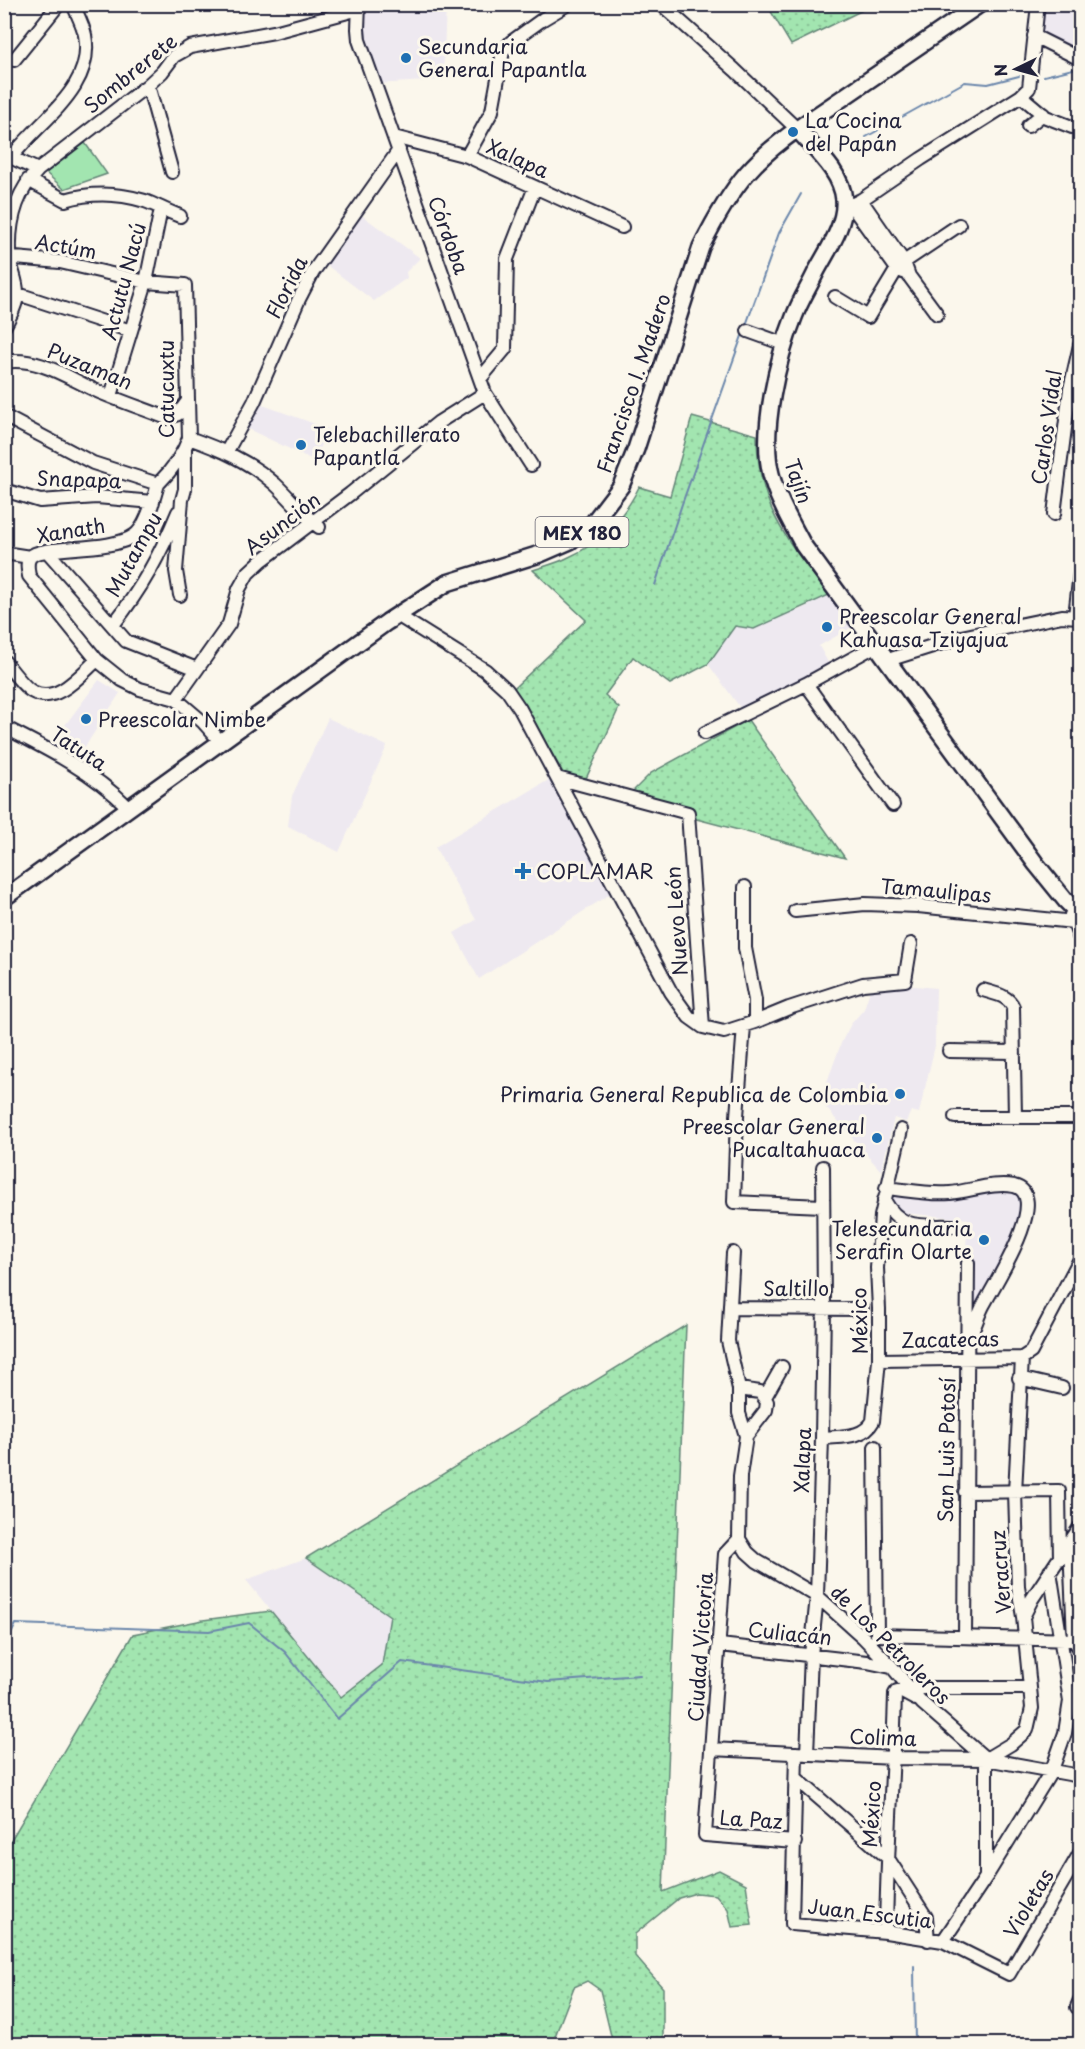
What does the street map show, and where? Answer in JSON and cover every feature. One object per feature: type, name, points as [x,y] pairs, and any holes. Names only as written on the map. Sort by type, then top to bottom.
[{"type":"main road","name":"Francisco I. Madero","points":[[5,897],[397,615],[447,583],[540,554],[570,541],[592,524],[621,486],[636,449],[701,247],[713,221],[747,173],[797,129],[980,4]]},
{"type":"main road","points":[[797,129],[840,179],[852,202]]},
{"type":"main road","name":"Tajín","points":[[852,202],[794,315],[784,344],[768,436],[770,472],[776,493],[803,545],[1077,919]]},
{"type":"street","points":[[14,60],[59,4]]},
{"type":"street","points":[[38,170],[8,156],[73,89],[82,74],[86,60],[85,32],[73,4]]},
{"type":"street","points":[[467,156],[492,111],[503,51],[519,36],[568,4]]},
{"type":"street","points":[[661,4],[797,129]]},
{"type":"street","points":[[937,314],[852,202],[1025,92],[1032,73],[1038,4]]},
{"type":"street","name":"Sombrerete","points":[[18,294],[8,256],[11,223],[20,193],[38,170],[148,85],[174,56],[189,47],[274,32],[359,7]]},
{"type":"street","name":"Córdoba","points":[[359,7],[357,30],[359,40],[485,393],[531,465]]},
{"type":"street","points":[[1034,36],[1080,60]]},
{"type":"street","points":[[148,85],[172,172]]},
{"type":"street","points":[[1025,92],[1043,114],[1072,127]]},
{"type":"street","points":[[1028,126],[1043,114]]},
{"type":"street","name":"Xalapa","points":[[394,137],[467,156],[622,227]]},
{"type":"street","name":"Florida","points":[[227,452],[254,402],[313,272],[399,150]]},
{"type":"street","points":[[28,180],[65,200],[85,194],[107,194],[146,201],[180,216]]},
{"type":"street","points":[[480,379],[505,349],[507,259],[535,187]]},
{"type":"street","name":"Actutu Nacú","points":[[111,396],[146,282],[161,209]]},
{"type":"street","points":[[834,297],[868,317],[900,266],[959,225]]},
{"type":"street","name":"Actúm","points":[[8,256],[60,262],[146,282],[185,285]]},
{"type":"street","name":"Catucuxtu","points":[[158,484],[187,442],[185,285]]},
{"type":"street","points":[[4,327],[9,308],[18,294],[131,331]]},
{"type":"street","points":[[748,331],[784,344]]},
{"type":"street","name":"Carlos Vidal","points":[[1054,514],[1070,389],[1080,345]]},
{"type":"street","name":"Puzaman","points":[[4,362],[14,360],[40,364],[167,418],[178,414],[187,402]]},
{"type":"street","name":"Asunción","points":[[176,699],[229,624],[239,589],[248,573],[316,525],[440,422],[485,393]]},
{"type":"street","points":[[4,416],[93,463],[158,484]]},
{"type":"street","points":[[187,442],[227,452],[272,482],[316,525]]},
{"type":"street","name":"Mutampu","points":[[113,625],[137,594],[178,513],[185,489],[187,442]]},
{"type":"street","name":"Xanath","points":[[158,484],[153,502],[137,533],[127,540],[105,546],[47,551],[30,557],[27,565],[29,576],[97,660],[122,680],[140,690],[176,699],[203,722],[220,741]]},
{"type":"street","name":"Snapapa","points":[[4,490],[40,501],[97,497],[153,502]]},
{"type":"street","name":"Mutampu","points":[[180,595],[176,571],[182,500]]},
{"type":"street","points":[[47,551],[126,641],[197,669]]},
{"type":"street","points":[[4,553],[30,557]]},
{"type":"street","points":[[888,660],[961,637],[1062,616],[1078,616],[1080,573]]},
{"type":"street","points":[[397,615],[485,670],[507,690],[520,709],[671,992],[689,1017],[703,1027],[724,1032],[863,984],[905,980],[911,944]]},
{"type":"street","points":[[705,733],[806,684],[877,645]]},
{"type":"street","points":[[4,661],[33,692],[46,695],[58,693],[97,660]]},
{"type":"street","points":[[806,684],[893,805]]},
{"type":"street","name":"Tatuta","points":[[4,727],[45,747],[73,765],[128,807]]},
{"type":"street","name":"Nuevo León","points":[[557,778],[688,813],[703,1027]]},
{"type":"street","points":[[745,887],[745,948],[755,1000],[738,1116],[734,1202],[822,1206]]},
{"type":"street","name":"Tamaulipas","points":[[795,911],[865,904],[1077,919]]},
{"type":"street","points":[[1077,919],[1080,939]]},
{"type":"street","points":[[983,990],[1006,997],[1011,1001],[1013,1007],[1015,1116]]},
{"type":"street","points":[[949,1051],[1014,1052]]},
{"type":"street","points":[[955,1117],[1080,1117]]},
{"type":"street","name":"México","points":[[822,1438],[862,1434],[873,1420],[879,1360],[877,1268],[885,1194],[901,1130]]},
{"type":"street","name":"Xalapa","points":[[792,1924],[797,1779],[802,1753],[817,1596],[824,1307],[823,1167]]},
{"type":"street","points":[[952,1226],[912,1224],[901,1221],[893,1216],[885,1194],[949,1193],[987,1187],[1015,1186],[1023,1192],[1026,1199],[1023,1227],[1005,1269],[983,1305],[968,1340]]},
{"type":"street","name":"Ciudad Victoria","points":[[705,1835],[725,1554],[739,1539],[740,1476],[746,1436],[739,1413],[739,1389],[729,1341],[733,1253]]},
{"type":"street","name":"Veracruz","points":[[986,1759],[1011,1744],[1027,1730],[1032,1708],[1018,1587],[1015,1492],[1019,1377],[1022,1358],[1031,1352],[1080,1259]]},
{"type":"street","name":"San Luis Potosí","points":[[964,1636],[968,1263]]},
{"type":"street","name":"Saltillo","points":[[730,1308],[862,1309]]},
{"type":"street","name":"Zacatecas","points":[[879,1360],[1022,1358]]},
{"type":"street","points":[[765,1397],[782,1367]]},
{"type":"street","points":[[1019,1377],[1062,1388]]},
{"type":"street","points":[[739,1389],[760,1392],[767,1402],[765,1410],[746,1436]]},
{"type":"street","points":[[875,1447],[877,1635],[1059,1640],[1077,1644],[1070,1545]]},
{"type":"street","points":[[965,1492],[1059,1491],[1060,1559]]},
{"type":"street","points":[[1023,1617],[1032,1599],[1080,1527]]},
{"type":"street","name":"de Los Petroleros","points":[[739,1539],[757,1561],[817,1596],[892,1667],[922,1703],[986,1759]]},
{"type":"street","points":[[944,1941],[1052,1770],[1065,1733],[1070,1701],[1050,1571]]},
{"type":"street","name":"Culiacán","points":[[720,1645],[892,1667]]},
{"type":"street","points":[[909,1688],[1030,1688]]},
{"type":"street","name":"México","points":[[886,1932],[887,1857],[894,1758],[895,1694],[900,1691],[922,1703]]},
{"type":"street","name":"Colima","points":[[712,1749],[894,1758],[986,1759],[1080,1776]]},
{"type":"street","points":[[986,1759],[986,1877]]},
{"type":"street","points":[[797,1779],[887,1857],[926,1917],[928,1940]]},
{"type":"street","name":"La Paz","points":[[705,1835],[795,1842]]},
{"type":"street","name":"Violetas","points":[[944,1941],[1010,1974],[1080,1853]]},
{"type":"street","name":"Juan Escutia","points":[[792,1924],[886,1932],[944,1941]]},
{"type":"shaded area","name":"Secundaria General Papantla","points":[[367,5],[446,5],[443,80],[376,84],[362,36]]},
{"type":"shaded area","points":[[1044,5],[1080,5],[1080,43],[1077,48],[1042,33]]},
{"type":"shaded area","points":[[360,214],[420,258],[406,272],[407,278],[374,301],[325,264]]},
{"type":"shaded area","name":"Telebachillerato Papantla","points":[[260,404],[329,429],[313,460],[248,429]]},
{"type":"shaded area","points":[[829,595],[852,627],[819,646],[830,666],[742,710],[708,664],[735,626],[799,610]]},
{"type":"shaded area","name":"Preescolar Nimbe","points":[[99,680],[120,693],[75,762],[50,745]]},
{"type":"shaded area","points":[[328,718],[387,746],[339,852],[288,826],[292,796]]},
{"type":"shaded area","name":"COPLAMAR","points":[[552,778],[610,894],[479,979],[454,933],[476,920],[435,847]]},
{"type":"shaded area","points":[[906,985],[936,988],[935,1046],[919,1113],[911,1111],[906,1122],[894,1118],[881,1171],[820,1101],[842,1041],[851,1024],[864,1009],[870,990]]},
{"type":"shaded area","points":[[1015,1190],[1027,1207],[971,1331],[965,1260],[968,1219],[893,1212],[892,1193],[980,1194]]},
{"type":"shaded area","points":[[306,1558],[390,1616],[382,1665],[341,1697],[246,1580]]},
{"type":"green space","points":[[767,5],[873,5],[791,45]]},
{"type":"green space","points":[[85,143],[107,174],[64,189],[46,173]]},
{"type":"green space","points":[[692,417],[757,435],[758,460],[769,503],[788,540],[829,595],[754,629],[735,626],[708,664],[670,684],[633,657],[605,695],[619,708],[582,787],[569,783],[514,688],[586,620],[533,570],[556,563],[591,545],[619,518],[639,487],[670,496]]},
{"type":"green space","points":[[748,720],[845,858],[624,800],[651,773]]},
{"type":"green space","points":[[686,1325],[663,1892],[719,1870],[746,1884],[752,1925],[732,1927],[728,1909],[716,1895],[696,1893],[679,1898],[635,1934],[635,1956],[663,1988],[663,2044],[613,2044],[600,1990],[587,1981],[574,1987],[552,2044],[5,2044],[5,1850],[133,1634],[203,1620],[271,1611],[341,1697],[382,1665],[390,1616],[306,1558]]},
{"type":"waterway","points":[[1044,76],[1073,69]]},
{"type":"waterway","points":[[866,137],[965,82],[988,84],[1019,76]]},
{"type":"waterway","points":[[745,328],[779,233],[801,194]]},
{"type":"waterway","points":[[655,585],[743,333]]},
{"type":"waterway","points":[[4,1639],[9,1638],[16,1624],[209,1631],[249,1623],[285,1652],[337,1719],[402,1662],[548,1682],[640,1675]]},
{"type":"waterway","points":[[914,1966],[915,2044]]},
{"type":"place","name":"Secundaria General Papantla","points":[[406,58]]},
{"type":"place","name":"La Cocina del Papán","points":[[793,132]]},
{"type":"place","name":"Telebachillerato Papantla","points":[[301,445]]},
{"type":"place","name":"Preescolar General Kahuasa Tziyajua","points":[[827,627]]},
{"type":"place","name":"Preescolar Nimbe","points":[[86,719]]},
{"type":"place","name":"COPLAMAR","points":[[523,871]]},
{"type":"place","name":"Primaria General Republica de Colombia","points":[[900,1094]]},
{"type":"place","name":"Preescolar General Pucaltahuaca","points":[[877,1138]]},
{"type":"place","name":"Telesecundaria Serafin Olarte","points":[[984,1240]]}]
